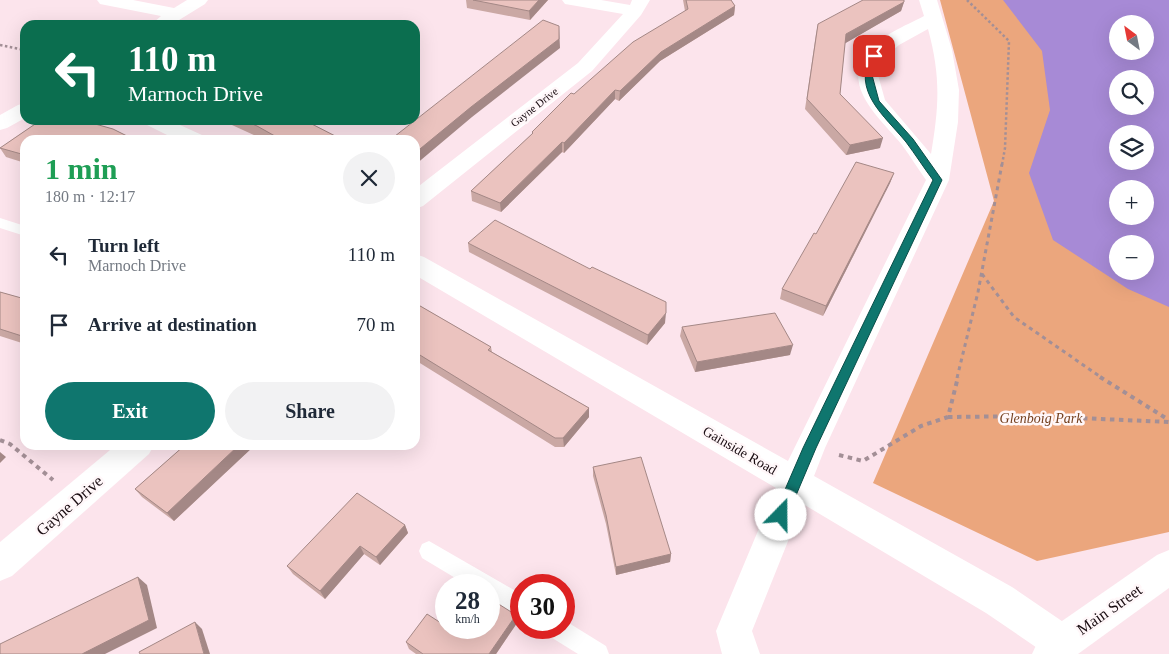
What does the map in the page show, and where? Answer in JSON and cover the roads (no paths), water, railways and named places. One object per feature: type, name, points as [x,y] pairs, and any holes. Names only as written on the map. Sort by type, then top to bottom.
[{"type":"street","points":[[106,0],[177,14]]},
{"type":"street","points":[[167,20],[199,0]]},
{"type":"street","points":[[571,0],[638,6]]},
{"type":"street","name":"Gayne Drive","points":[[420,197],[585,67],[638,6]]},
{"type":"street","points":[[741,654],[734,630],[794,482],[938,180],[947,122],[949,90],[943,50],[931,9],[874,56],[868,75],[875,101],[910,141],[938,180]]},
{"type":"street","points":[[0,124],[20,111]]},
{"type":"street","points":[[162,125],[184,135]]},
{"type":"street","name":"Gainside Road","points":[[420,265],[999,600],[1057,648]]},
{"type":"street","name":"Gayne Drive","points":[[0,564],[132,450]]},
{"type":"street","name":"Main Street","points":[[1057,648],[1169,567]]},
{"type":"lane","points":[[0,223],[20,229]]},
{"type":"lane","points":[[429,551],[467,574]]},
{"type":"lane","points":[[574,639],[598,654]]},
{"type":"park label","name":"Glenboig Park","points":[[1041,418]]}]
